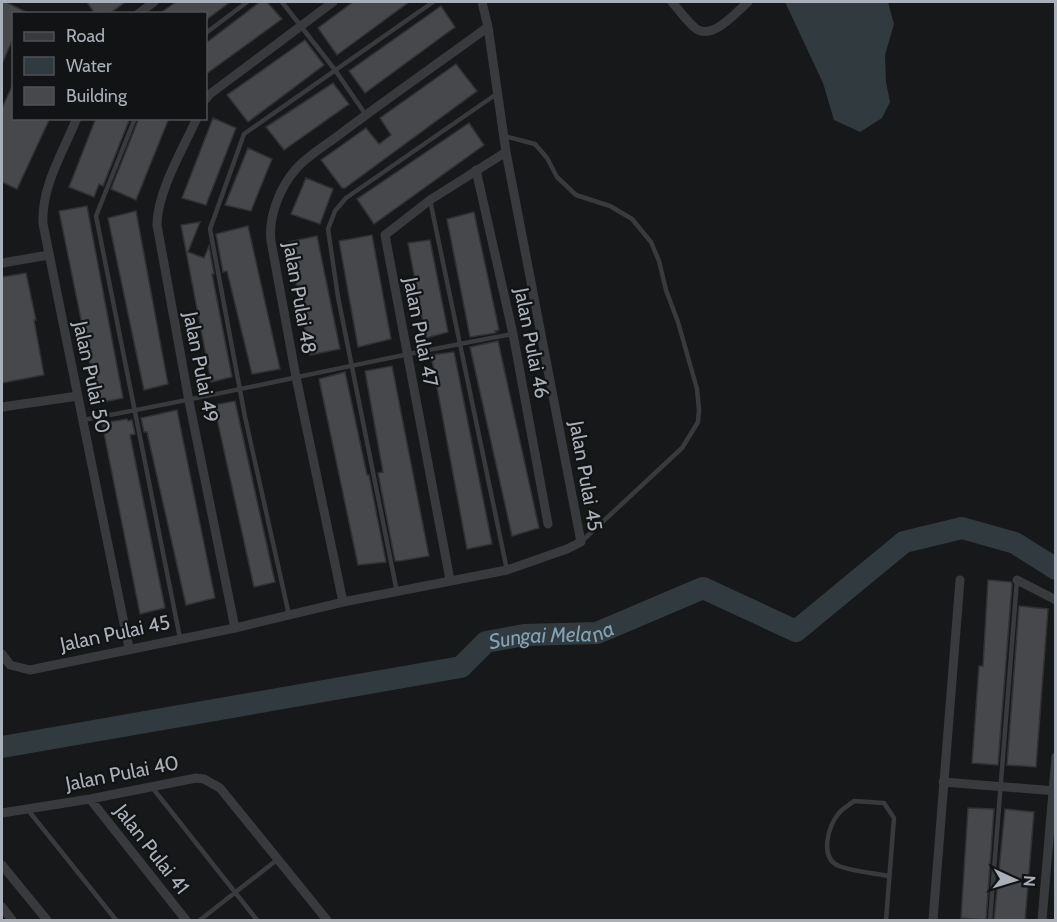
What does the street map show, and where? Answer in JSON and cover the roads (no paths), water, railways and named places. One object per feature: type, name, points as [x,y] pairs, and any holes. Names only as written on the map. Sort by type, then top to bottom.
[{"type":"street","points":[[141,12],[154,2]]},
{"type":"street","points":[[207,98],[333,2]]},
{"type":"street","name":"Jalan Pulai 45","points":[[2,654],[10,665],[30,670],[235,628],[343,602],[507,570],[581,542],[506,152],[488,27],[482,2]]},
{"type":"street","points":[[672,2],[695,29],[704,32],[722,24],[748,2]]},
{"type":"street","name":"Jalan Pulai 48","points":[[343,602],[296,377],[270,230],[274,210],[283,187],[296,168],[488,27]]},
{"type":"street","name":"Jalan Pulai 50","points":[[77,120],[44,195],[43,224],[129,648]]},
{"type":"street","name":"Jalan Pulai 49","points":[[196,120],[160,197],[157,225],[189,401],[235,628]]},
{"type":"street","name":"Jalan Pulai 47","points":[[450,580],[385,235],[430,200],[506,152]]},
{"type":"street","name":"Jalan Pulai 46","points":[[476,170],[513,334],[548,524]]},
{"type":"street","points":[[2,262],[49,255]]},
{"type":"street","points":[[2,408],[78,396]]},
{"type":"street","points":[[934,920],[960,580]]},
{"type":"street","points":[[1017,580],[1056,600]]},
{"type":"street","points":[[1042,921],[1056,757]]},
{"type":"street","name":"Jalan Pulai 40","points":[[2,813],[90,799],[185,779],[204,778],[220,788],[327,921]]},
{"type":"street","points":[[943,782],[1054,791]]},
{"type":"street","name":"Jalan Pulai 41","points":[[90,799],[186,921]]},
{"type":"street","points":[[2,865],[47,921]]},
{"type":"street","points":[[2,907],[12,921]]},
{"type":"lane","points":[[207,32],[247,2]]},
{"type":"lane","points":[[282,2],[335,70],[366,115]]},
{"type":"lane","points":[[289,615],[245,417],[210,229],[244,134],[433,2]]},
{"type":"lane","points":[[397,592],[338,297],[328,229],[335,211],[346,198],[498,93]]},
{"type":"lane","points":[[134,120],[96,216],[180,638]]},
{"type":"lane","points":[[504,135],[535,144],[547,158],[557,177],[576,195],[610,206],[632,219],[651,242],[659,261],[697,389],[698,422],[682,448],[581,542]]},
{"type":"lane","points":[[430,200],[507,570]]},
{"type":"lane","points":[[83,420],[189,401],[406,354],[513,334]]},
{"type":"lane","points":[[990,921],[1017,580]]},
{"type":"lane","points":[[151,786],[257,921]]},
{"type":"lane","points":[[886,921],[894,818],[884,803],[854,801],[838,814],[829,832],[827,847],[830,858],[838,866],[889,876]]},
{"type":"lane","points":[[27,809],[116,921]]},
{"type":"lane","points":[[200,921],[278,859]]},
{"type":"water","points":[[785,2],[888,2],[894,24],[885,55],[886,82],[890,102],[882,118],[860,132],[834,120],[823,83]]},
{"type":"waterway","name":"Sungai Melana","points":[[2,747],[461,667],[486,642],[524,635],[597,633],[703,588],[796,631],[904,542],[962,528],[1015,543],[1056,569]]}]
